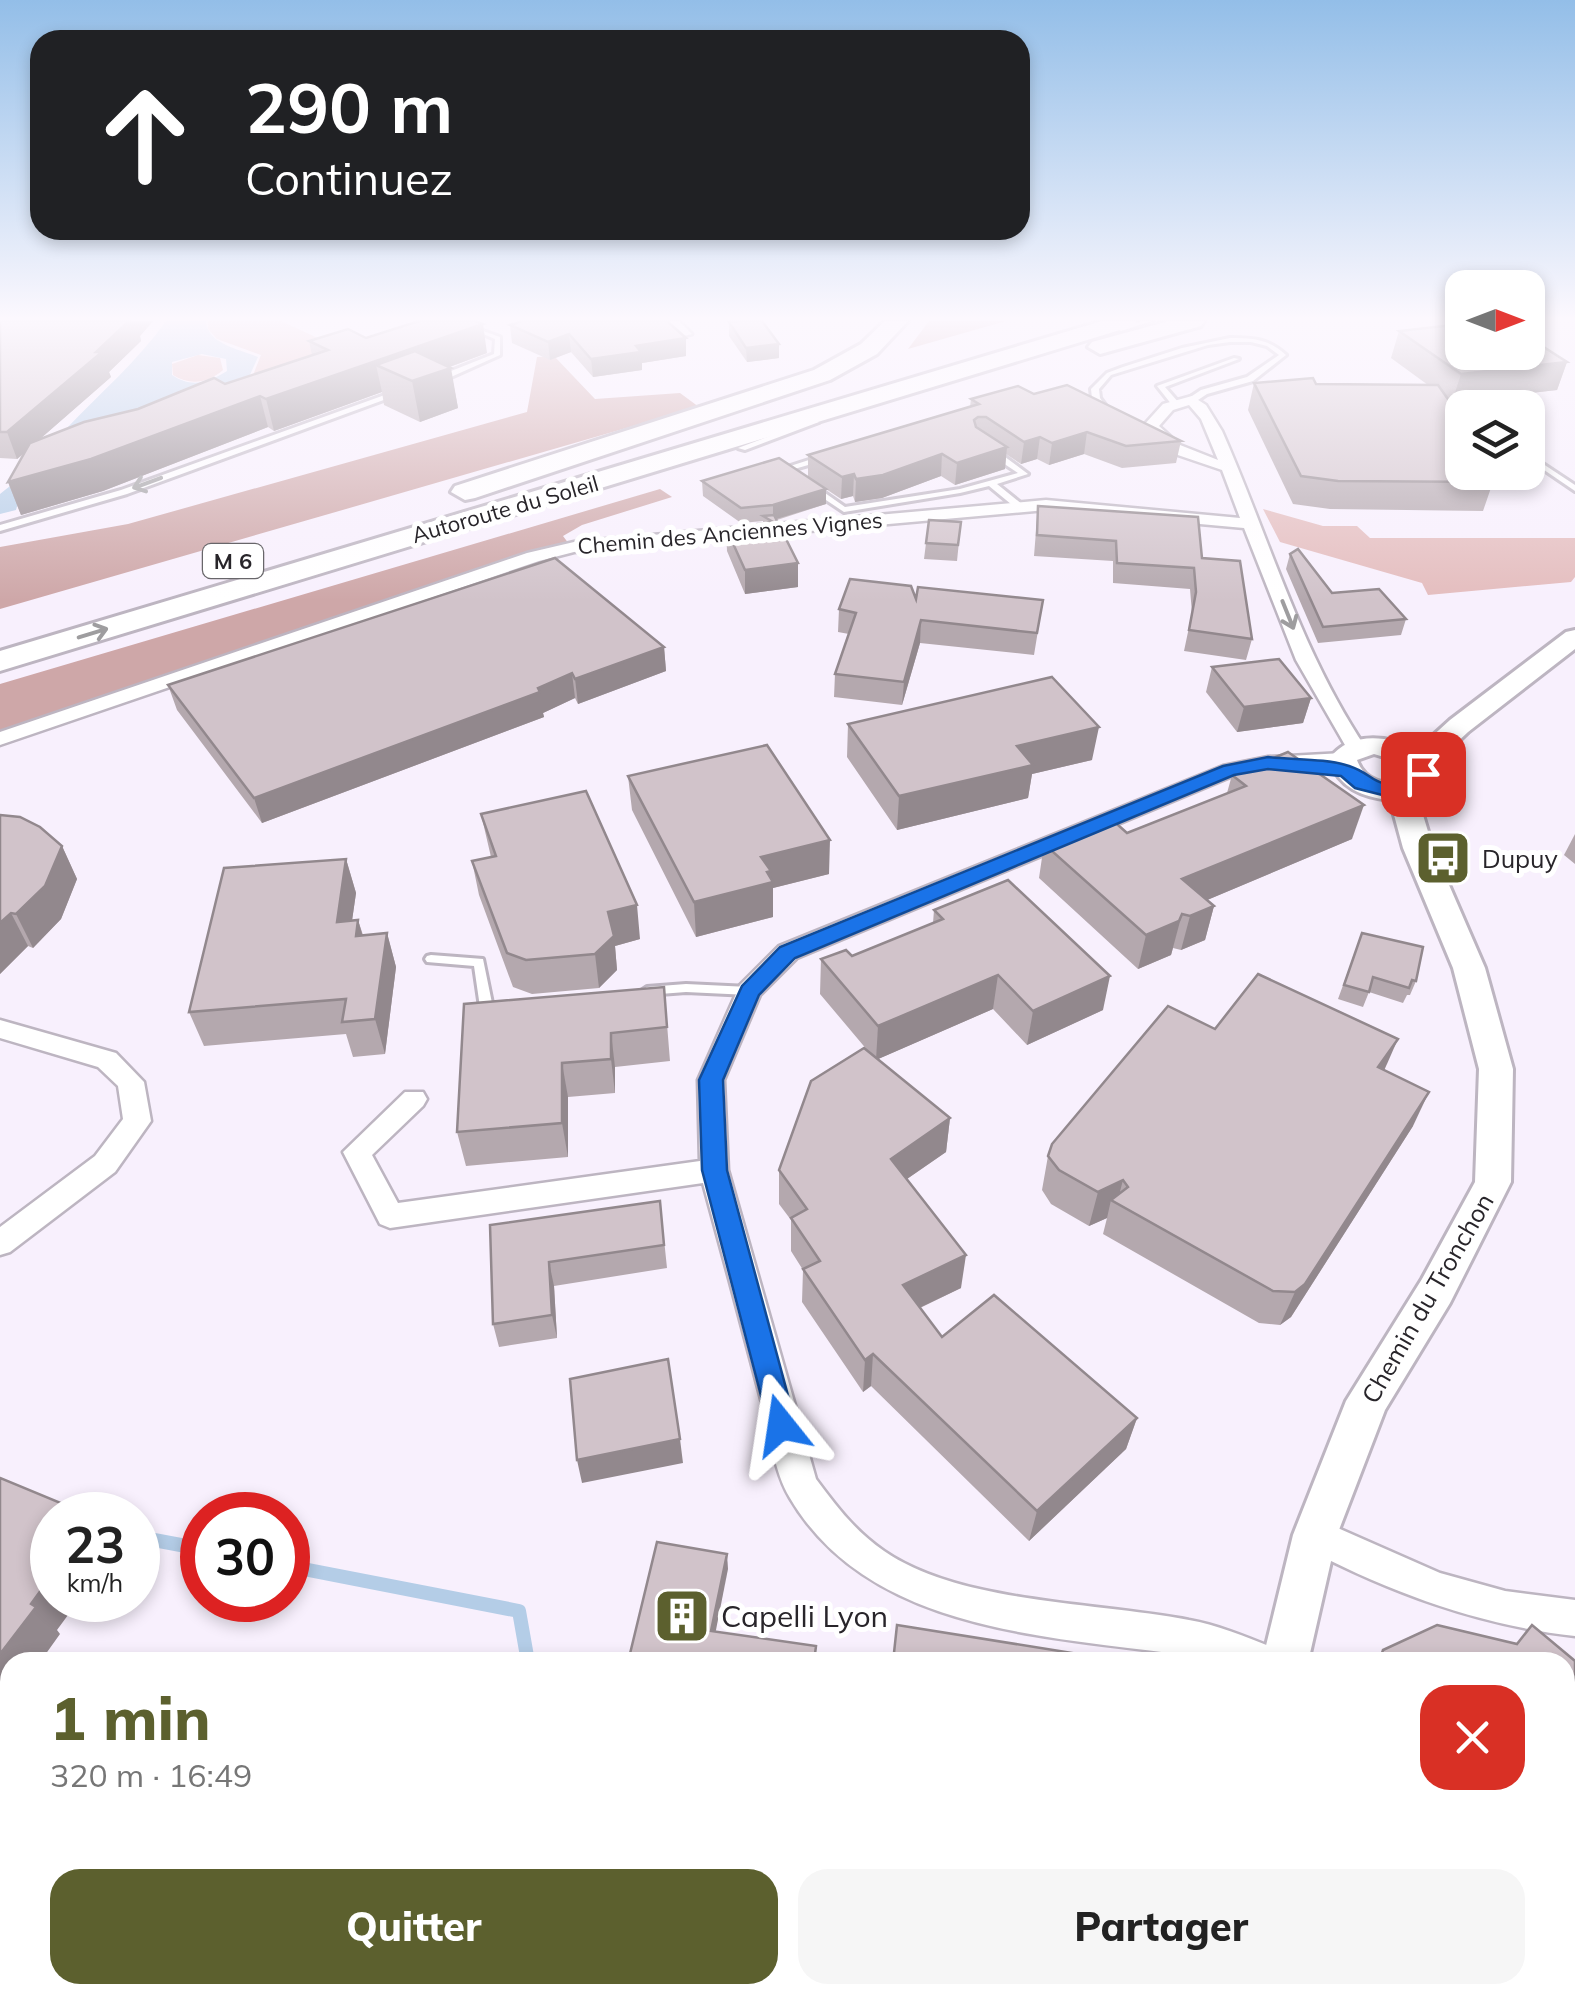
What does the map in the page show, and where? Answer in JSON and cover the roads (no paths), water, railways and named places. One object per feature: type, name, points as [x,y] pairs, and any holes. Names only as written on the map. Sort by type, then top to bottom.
[{"type":"highway","points":[[466,492],[706,415]]},
{"type":"highway","name":"Autoroute du Soleil","points":[[0,631],[735,415]]},
{"type":"highway","name":"Autoroute du Soleil","points":[[0,661],[819,415]]},
{"type":"highway","points":[[559,494],[861,415]]},
{"type":"street","points":[[1158,415],[1151,426],[1152,436],[1185,454],[1228,467]]},
{"type":"street","points":[[1205,415],[1228,467],[1298,640],[1348,760],[1356,780],[1390,790],[1420,783],[1423,774],[1409,758],[1377,746],[1348,760],[1268,763],[1230,770],[788,952],[750,991],[711,1080],[714,1170],[800,1486],[834,1532],[873,1564],[922,1588],[966,1602],[1192,1638],[1233,1652]]},
{"type":"street","name":"Chemin des Anciennes Vignes","points":[[0,740],[547,554],[592,545],[849,516],[1020,507],[1083,507],[1251,524]]},
{"type":"street","points":[[1409,758],[1458,726],[1575,637]]},
{"type":"street","name":"Chemin du Tronchon","points":[[1287,1652],[1314,1535],[1367,1401],[1436,1291],[1493,1182],[1496,1069],[1469,968],[1390,790]]},
{"type":"street","points":[[0,1029],[107,1060],[131,1082],[137,1121],[105,1164],[0,1243]]},
{"type":"street","points":[[414,1098],[356,1152],[390,1216],[714,1170]]},
{"type":"street","points":[[1314,1535],[1455,1598],[1517,1614],[1575,1618]]},
{"type":"lane","points":[[0,528],[124,492],[339,415]]},
{"type":"lane","points":[[742,448],[849,415]]},
{"type":"lane","points":[[1111,415],[1120,420]]},
{"type":"lane","points":[[812,461],[785,469],[849,516],[1024,474],[979,444]]},
{"type":"lane","points":[[1545,468],[1575,488]]},
{"type":"lane","points":[[992,484],[1020,507]]},
{"type":"lane","points":[[431,959],[479,962],[486,1008],[504,1006]]},
{"type":"lane","points":[[632,993],[686,988],[750,991]]},
{"type":"water","points":[[80,415],[175,415],[21,492],[16,510],[0,514],[0,494]]},
{"type":"waterway","points":[[160,1541],[180,1545]]},
{"type":"waterway","points":[[310,1570],[519,1611],[526,1652]]},
{"type":"place","name":"Dupuy","points":[[1443,858]]},
{"type":"place","name":"Capelli Lyon","points":[[682,1616]]}]
